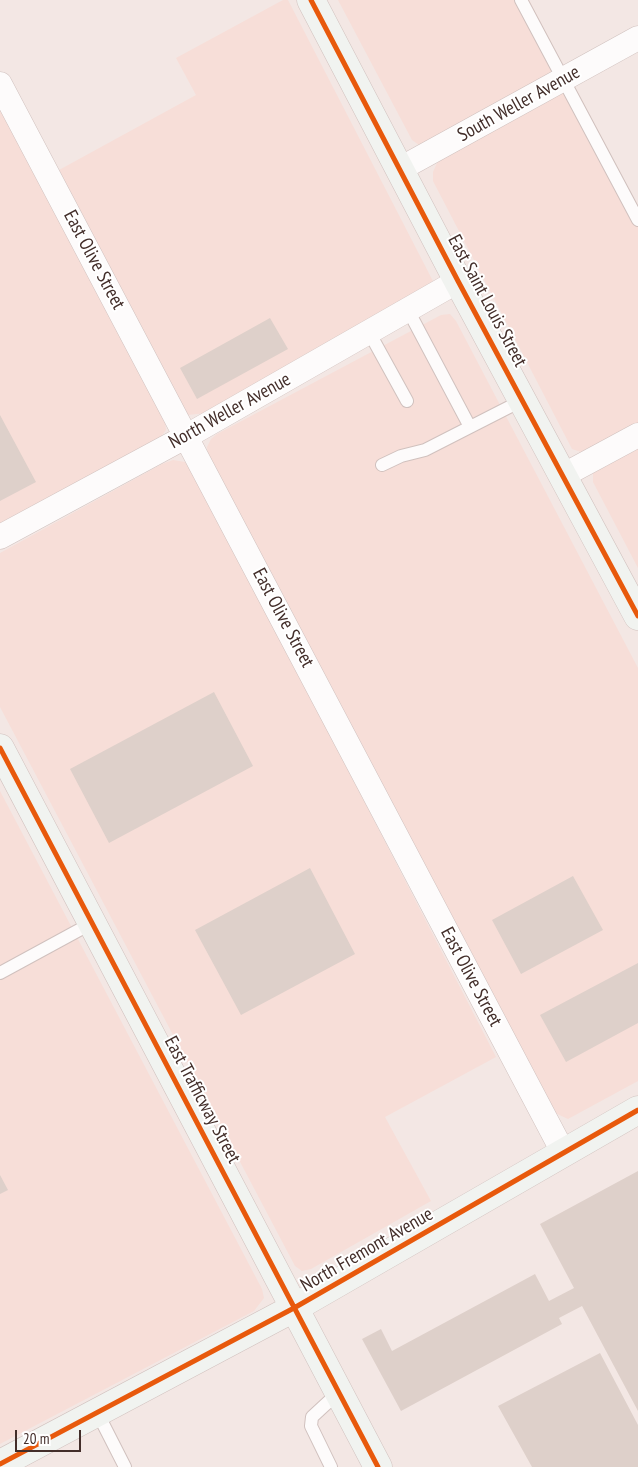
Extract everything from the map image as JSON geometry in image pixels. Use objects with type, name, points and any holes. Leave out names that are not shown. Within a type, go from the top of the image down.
[{"type":"main road","name":"East Saint Louis Street","points":[[311,0],[458,281],[564,475],[638,616]]},
{"type":"main road","name":"East Trafficway Street","points":[[0,748],[377,1467]]},
{"type":"main road","name":"North Fremont Avenue","points":[[0,1464],[294,1308],[564,1154],[636,1118]]},
{"type":"street","name":"South Weller Avenue","points":[[400,169],[638,38]]},
{"type":"street","name":"East Olive Street","points":[[0,84],[564,1154]]},
{"type":"street","name":"North Weller Avenue","points":[[0,537],[187,436],[458,281]]},
{"type":"street","points":[[564,475],[638,435]]},
{"type":"lane","points":[[521,0],[638,220]]},
{"type":"lane","points":[[408,310],[470,427]]},
{"type":"lane","points":[[369,332],[407,401]]},
{"type":"lane","points":[[382,465],[401,456],[425,450],[523,400]]},
{"type":"lane","points":[[0,973],[92,923]]},
{"type":"lane","points":[[331,1467],[311,1426],[312,1417],[338,1392]]},
{"type":"lane","points":[[98,1412],[125,1467]]},
{"type":"shaded area","points":[[283,0],[288,0],[435,285],[206,413],[188,415],[179,406],[59,170],[196,95],[176,58]]},
{"type":"shaded area","points":[[338,0],[529,0],[565,69],[419,145],[412,140]]},
{"type":"shaded area","points":[[574,85],[638,206],[638,424],[588,451],[581,452],[572,449],[433,181],[433,172],[437,163],[443,158]]},
{"type":"shaded area","points":[[0,108],[165,421],[166,430],[160,438],[0,524]]},
{"type":"shaded area","points":[[450,314],[456,321],[638,668],[638,1081],[568,1119],[553,1112],[208,457],[207,447],[211,439],[217,434],[441,315]]},
{"type":"shaded area","points":[[638,448],[638,568],[593,482],[593,473]]},
{"type":"shaded area","points":[[173,460],[185,462],[194,471],[496,1057],[385,1117],[431,1201],[311,1269],[302,1271],[295,1266],[0,707],[0,553],[162,464]]},
{"type":"shaded area","points":[[0,791],[262,1289],[264,1298],[254,1311],[0,1444]]},
{"type":"building","points":[[270,318],[288,349],[197,399],[180,368]]},
{"type":"building","points":[[0,415],[36,482],[0,501]]},
{"type":"building","points":[[214,692],[253,766],[109,843],[70,769]]},
{"type":"building","points":[[310,868],[355,954],[241,1015],[195,930]]},
{"type":"building","points":[[573,876],[603,930],[521,974],[492,920]]},
{"type":"building","points":[[638,963],[638,1023],[566,1062],[540,1015]]},
{"type":"building","points":[[638,1171],[638,1411],[582,1306],[559,1318],[562,1324],[401,1411],[362,1339],[381,1329],[392,1351],[535,1274],[549,1301],[574,1288],[540,1224]]},
{"type":"building","points":[[0,1175],[8,1190],[0,1194]]},
{"type":"building","points":[[600,1353],[638,1425],[638,1467],[532,1467],[498,1406]]},
{"type":"cycle path","points":[[311,0],[458,281],[638,616]]},
{"type":"cycle path","points":[[0,748],[378,1467]]},
{"type":"cycle path","points":[[0,1464],[294,1308],[638,1110]]}]
